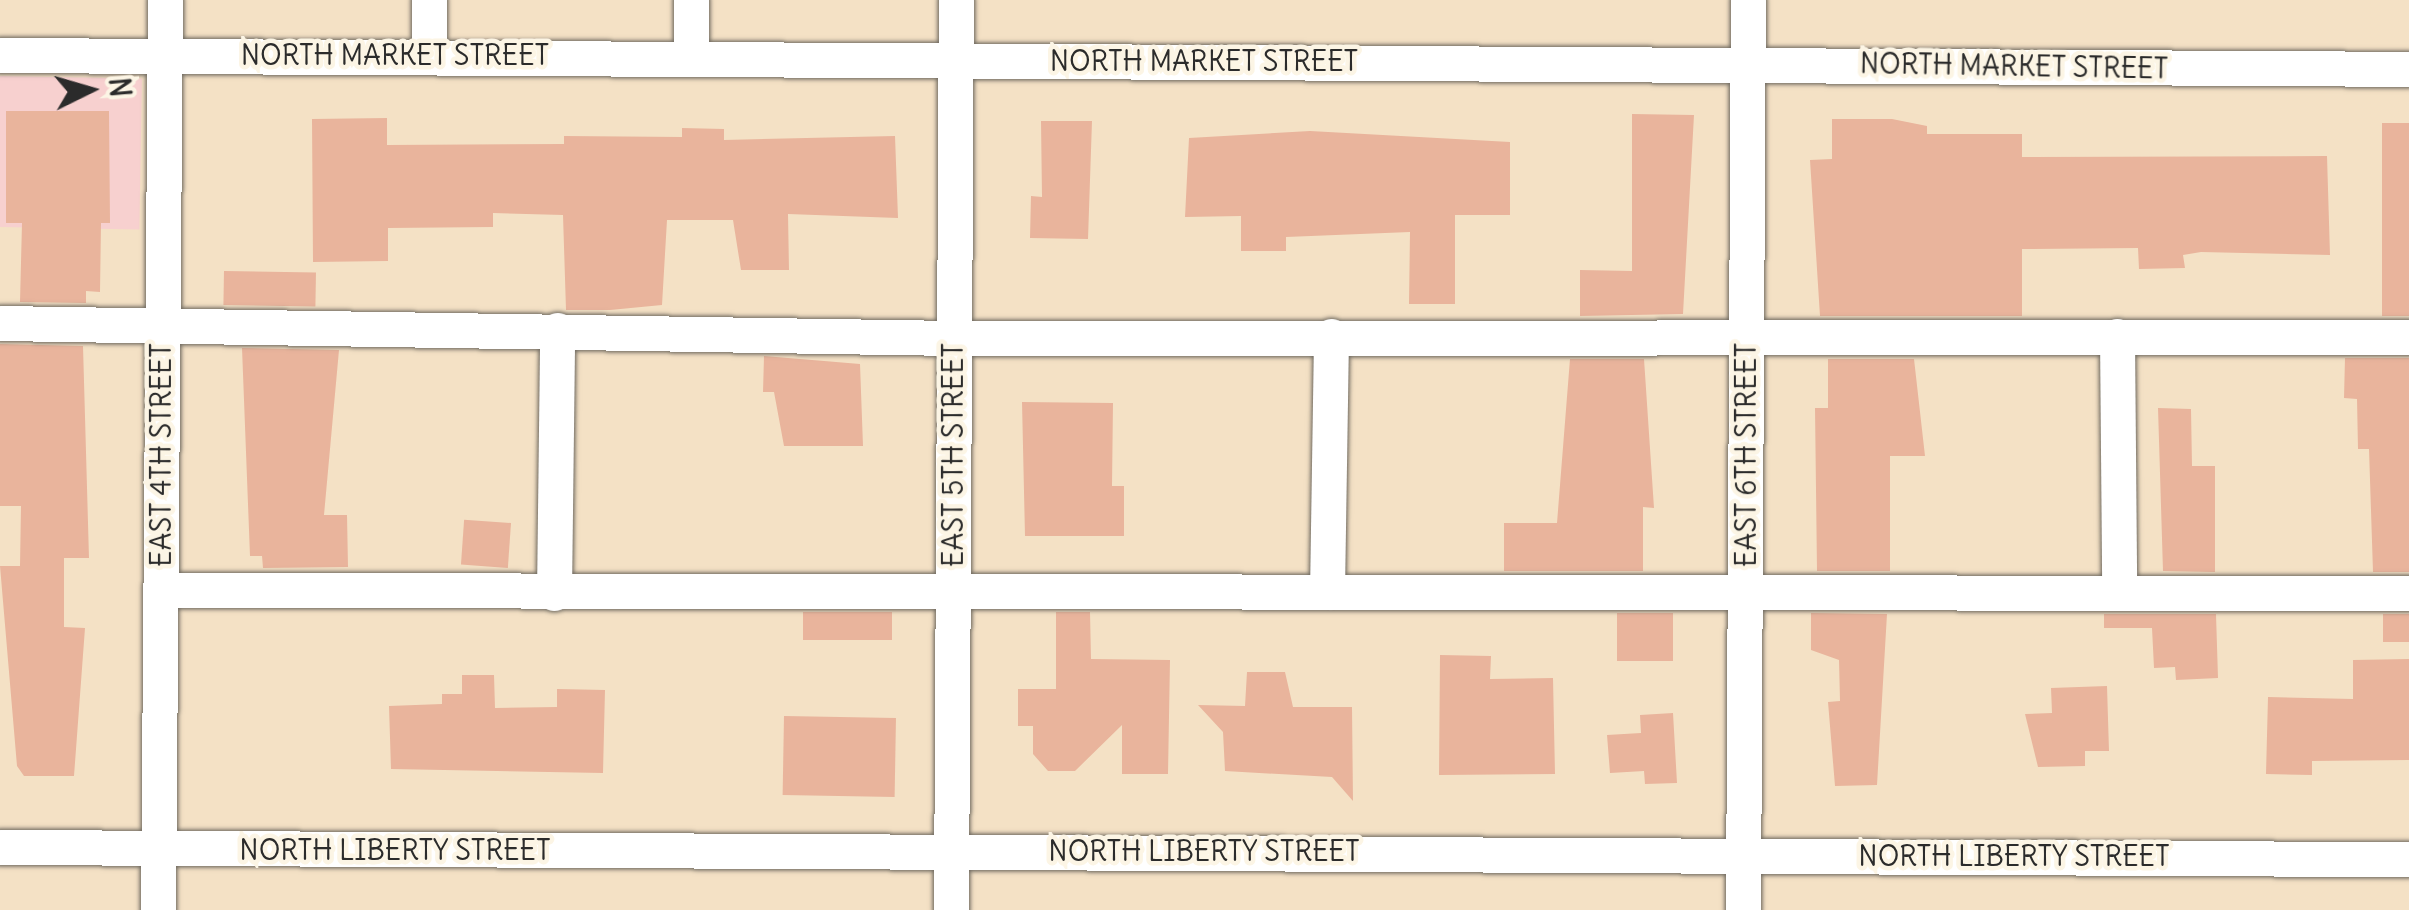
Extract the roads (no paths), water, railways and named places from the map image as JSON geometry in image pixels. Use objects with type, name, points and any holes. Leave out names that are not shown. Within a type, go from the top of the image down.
[{"type":"street","name":"EAST 4TH STREET","points":[[158,910],[165,0]]},
{"type":"street","points":[[429,54],[430,0]]},
{"type":"street","points":[[690,55],[691,0]]},
{"type":"street","name":"EAST 5TH STREET","points":[[951,910],[956,0]]},
{"type":"street","name":"EAST 6TH STREET","points":[[1743,910],[1748,0]]},
{"type":"street","name":"NORTH MARKET STREET","points":[[0,55],[690,55],[2409,69]]},
{"type":"street","points":[[0,323],[162,322],[954,338],[1746,334],[2409,337]]},
{"type":"street","points":[[554,593],[556,330]]},
{"type":"street","points":[[1327,592],[1331,336]]},
{"type":"street","points":[[2118,336],[2119,588]]},
{"type":"street","points":[[160,590],[952,595],[1745,588],[2409,592]]},
{"type":"street","name":"NORTH LIBERTY STREET","points":[[0,847],[2409,859]]}]
